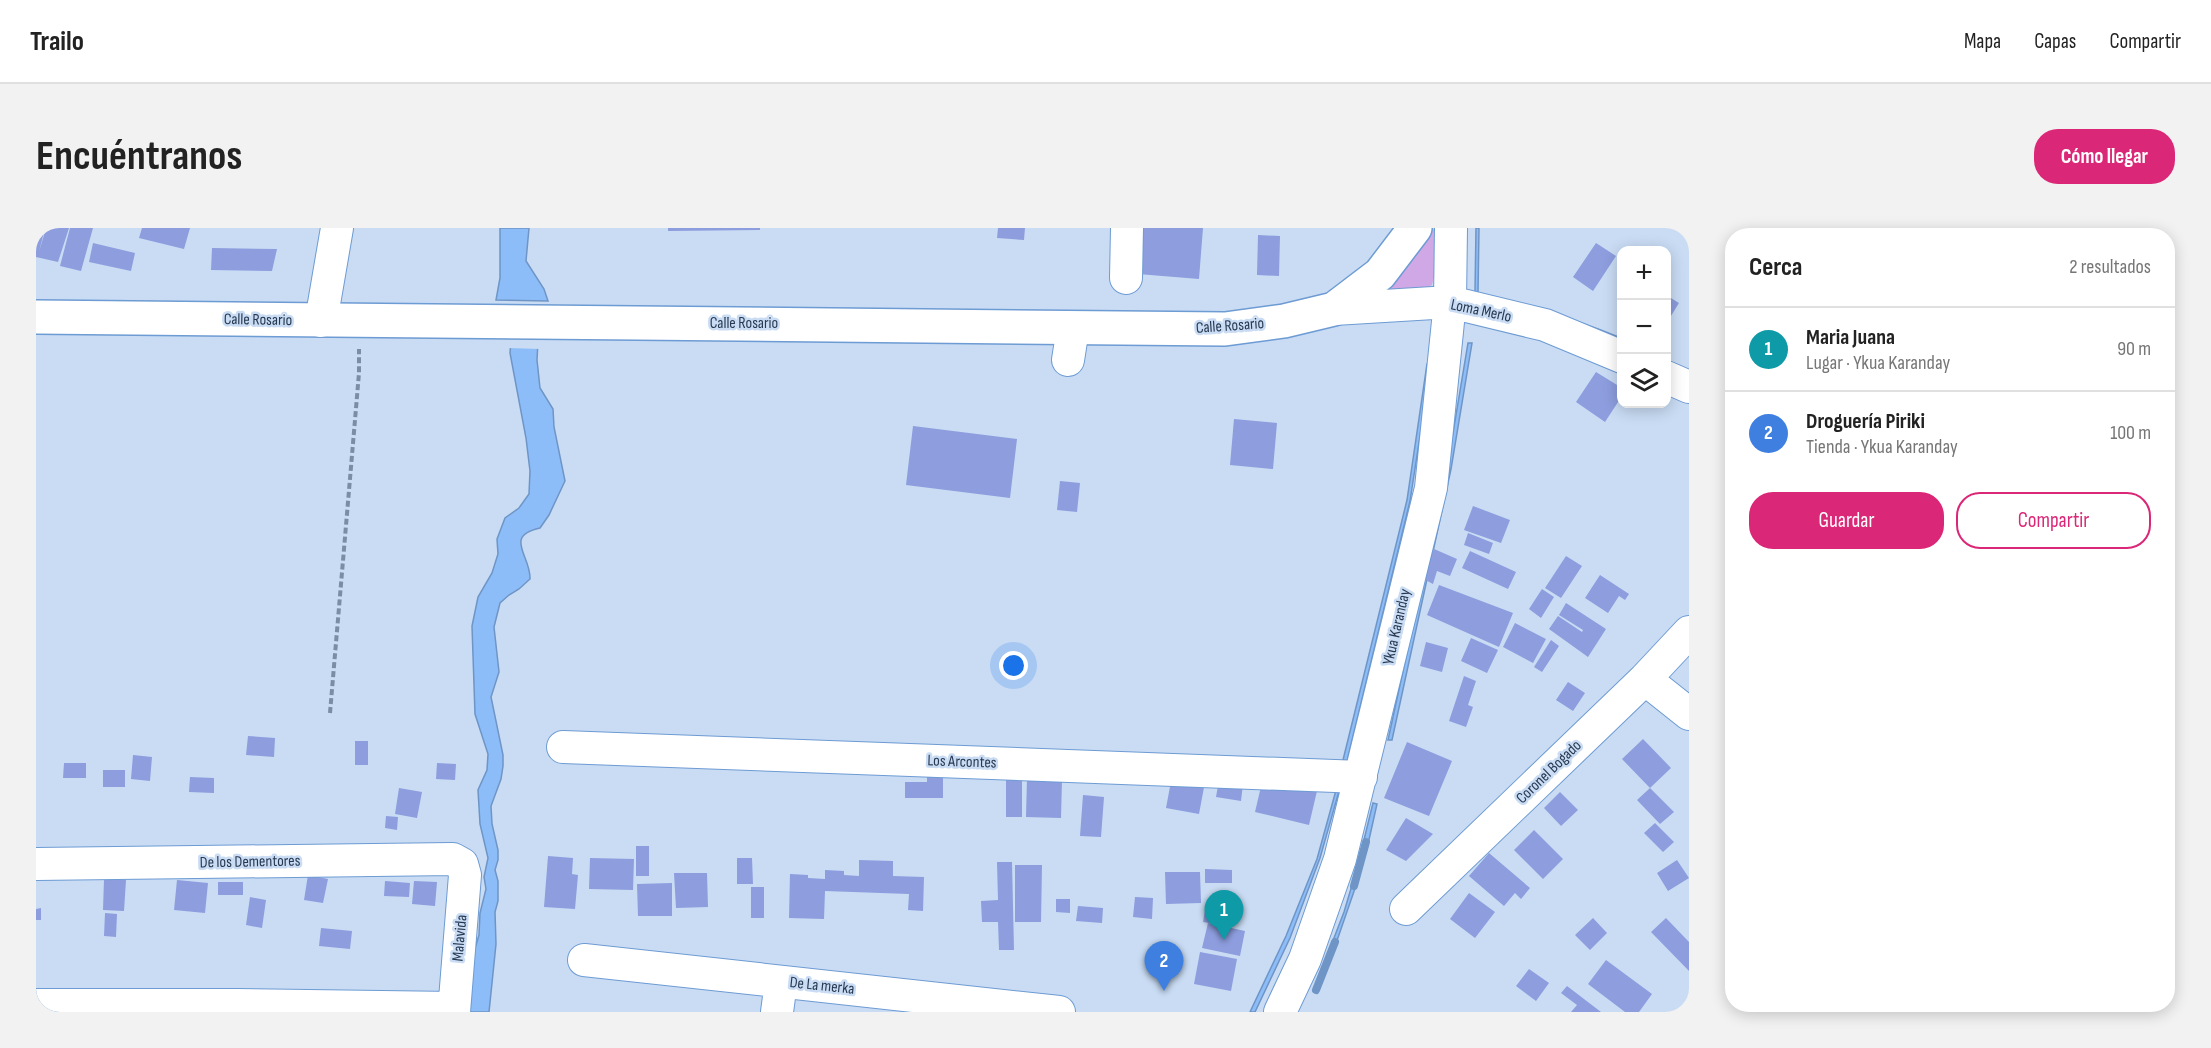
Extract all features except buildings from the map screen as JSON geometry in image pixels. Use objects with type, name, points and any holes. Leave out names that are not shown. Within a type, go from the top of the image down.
[{"type":"main road","name":"Calle Rosario","points":[[36,317],[830,324],[1070,344],[1225,329],[1284,321],[1334,309],[1380,274],[1415,228]]},
{"type":"street","points":[[321,321],[337,228]]},
{"type":"street","points":[[1126,278],[1127,228]]},
{"type":"street","name":"Ykua Karanday","points":[[1280,1012],[1305,959],[1340,859],[1431,488],[1450,302],[1451,228]]},
{"type":"street","name":"Loma Merlo","points":[[1334,309],[1450,302],[1545,325],[1617,355]]},
{"type":"street","points":[[1671,379],[1689,387]]},
{"type":"street","name":"Coronel Bogado","points":[[1406,909],[1645,679],[1689,632]]},
{"type":"street","points":[[1645,679],[1689,714]]},
{"type":"street","name":"Los Arcontes","points":[[563,747],[1361,777]]},
{"type":"street","name":"De los Dementores","points":[[36,864],[453,859],[462,864]]},
{"type":"street","name":"Malavida","points":[[454,1010],[465,875],[462,864]]},
{"type":"street","name":"De La merka","points":[[584,960],[1059,1012]]},
{"type":"street","points":[[777,1012],[781,982]]},
{"type":"street","points":[[36,1005],[454,1010]]},
{"type":"path","points":[[330,712],[359,373]]},
{"type":"shaded area","points":[[1436,228],[1432,285],[1425,289],[1385,291],[1407,265]]},
{"type":"water","points":[[500,228],[529,228],[526,261],[544,289],[548,301],[496,300],[500,278]]},
{"type":"water","points":[[1476,228],[1479,228],[1478,293],[1604,331],[1617,336],[1617,341],[1475,292]]},
{"type":"water","points":[[511,340],[538,341],[537,360],[540,388],[553,409],[554,427],[565,481],[549,515],[540,528],[523,536],[521,542],[530,579],[500,603],[494,627],[499,672],[491,697],[503,755],[501,779],[491,806],[492,824],[498,850],[495,870],[498,881],[498,901],[495,912],[496,944],[489,1012],[470,1012],[471,962],[479,935],[488,858],[480,824],[478,790],[487,770],[488,754],[475,714],[472,626],[478,597],[492,573],[498,554],[497,539],[505,518],[519,508],[529,494],[530,471],[510,353]]},
{"type":"water","points":[[1468,343],[1472,343],[1451,469],[1392,740],[1388,740],[1447,469]]},
{"type":"water","points":[[1427,364],[1431,364],[1410,501],[1347,761],[1343,760],[1407,500]]},
{"type":"water","points":[[1338,783],[1341,784],[1320,858],[1290,938],[1255,1012],[1250,1012],[1286,936],[1317,859]]},
{"type":"water","points":[[1373,803],[1377,804],[1366,853],[1361,852]]},
{"type":"water","points":[[1355,875],[1359,877],[1333,952],[1329,951],[1344,912]]},
{"type":"pier","points":[[509,338],[539,338],[540,349],[507,348]]},
{"type":"waterway","points":[[1354,886],[1366,842]]},
{"type":"waterway","points":[[1316,990],[1335,942]]},
{"type":"place","name":"Maria Juana","points":[[1224,940]]},
{"type":"place","name":"Droguería Piriki","points":[[1164,991]]}]
